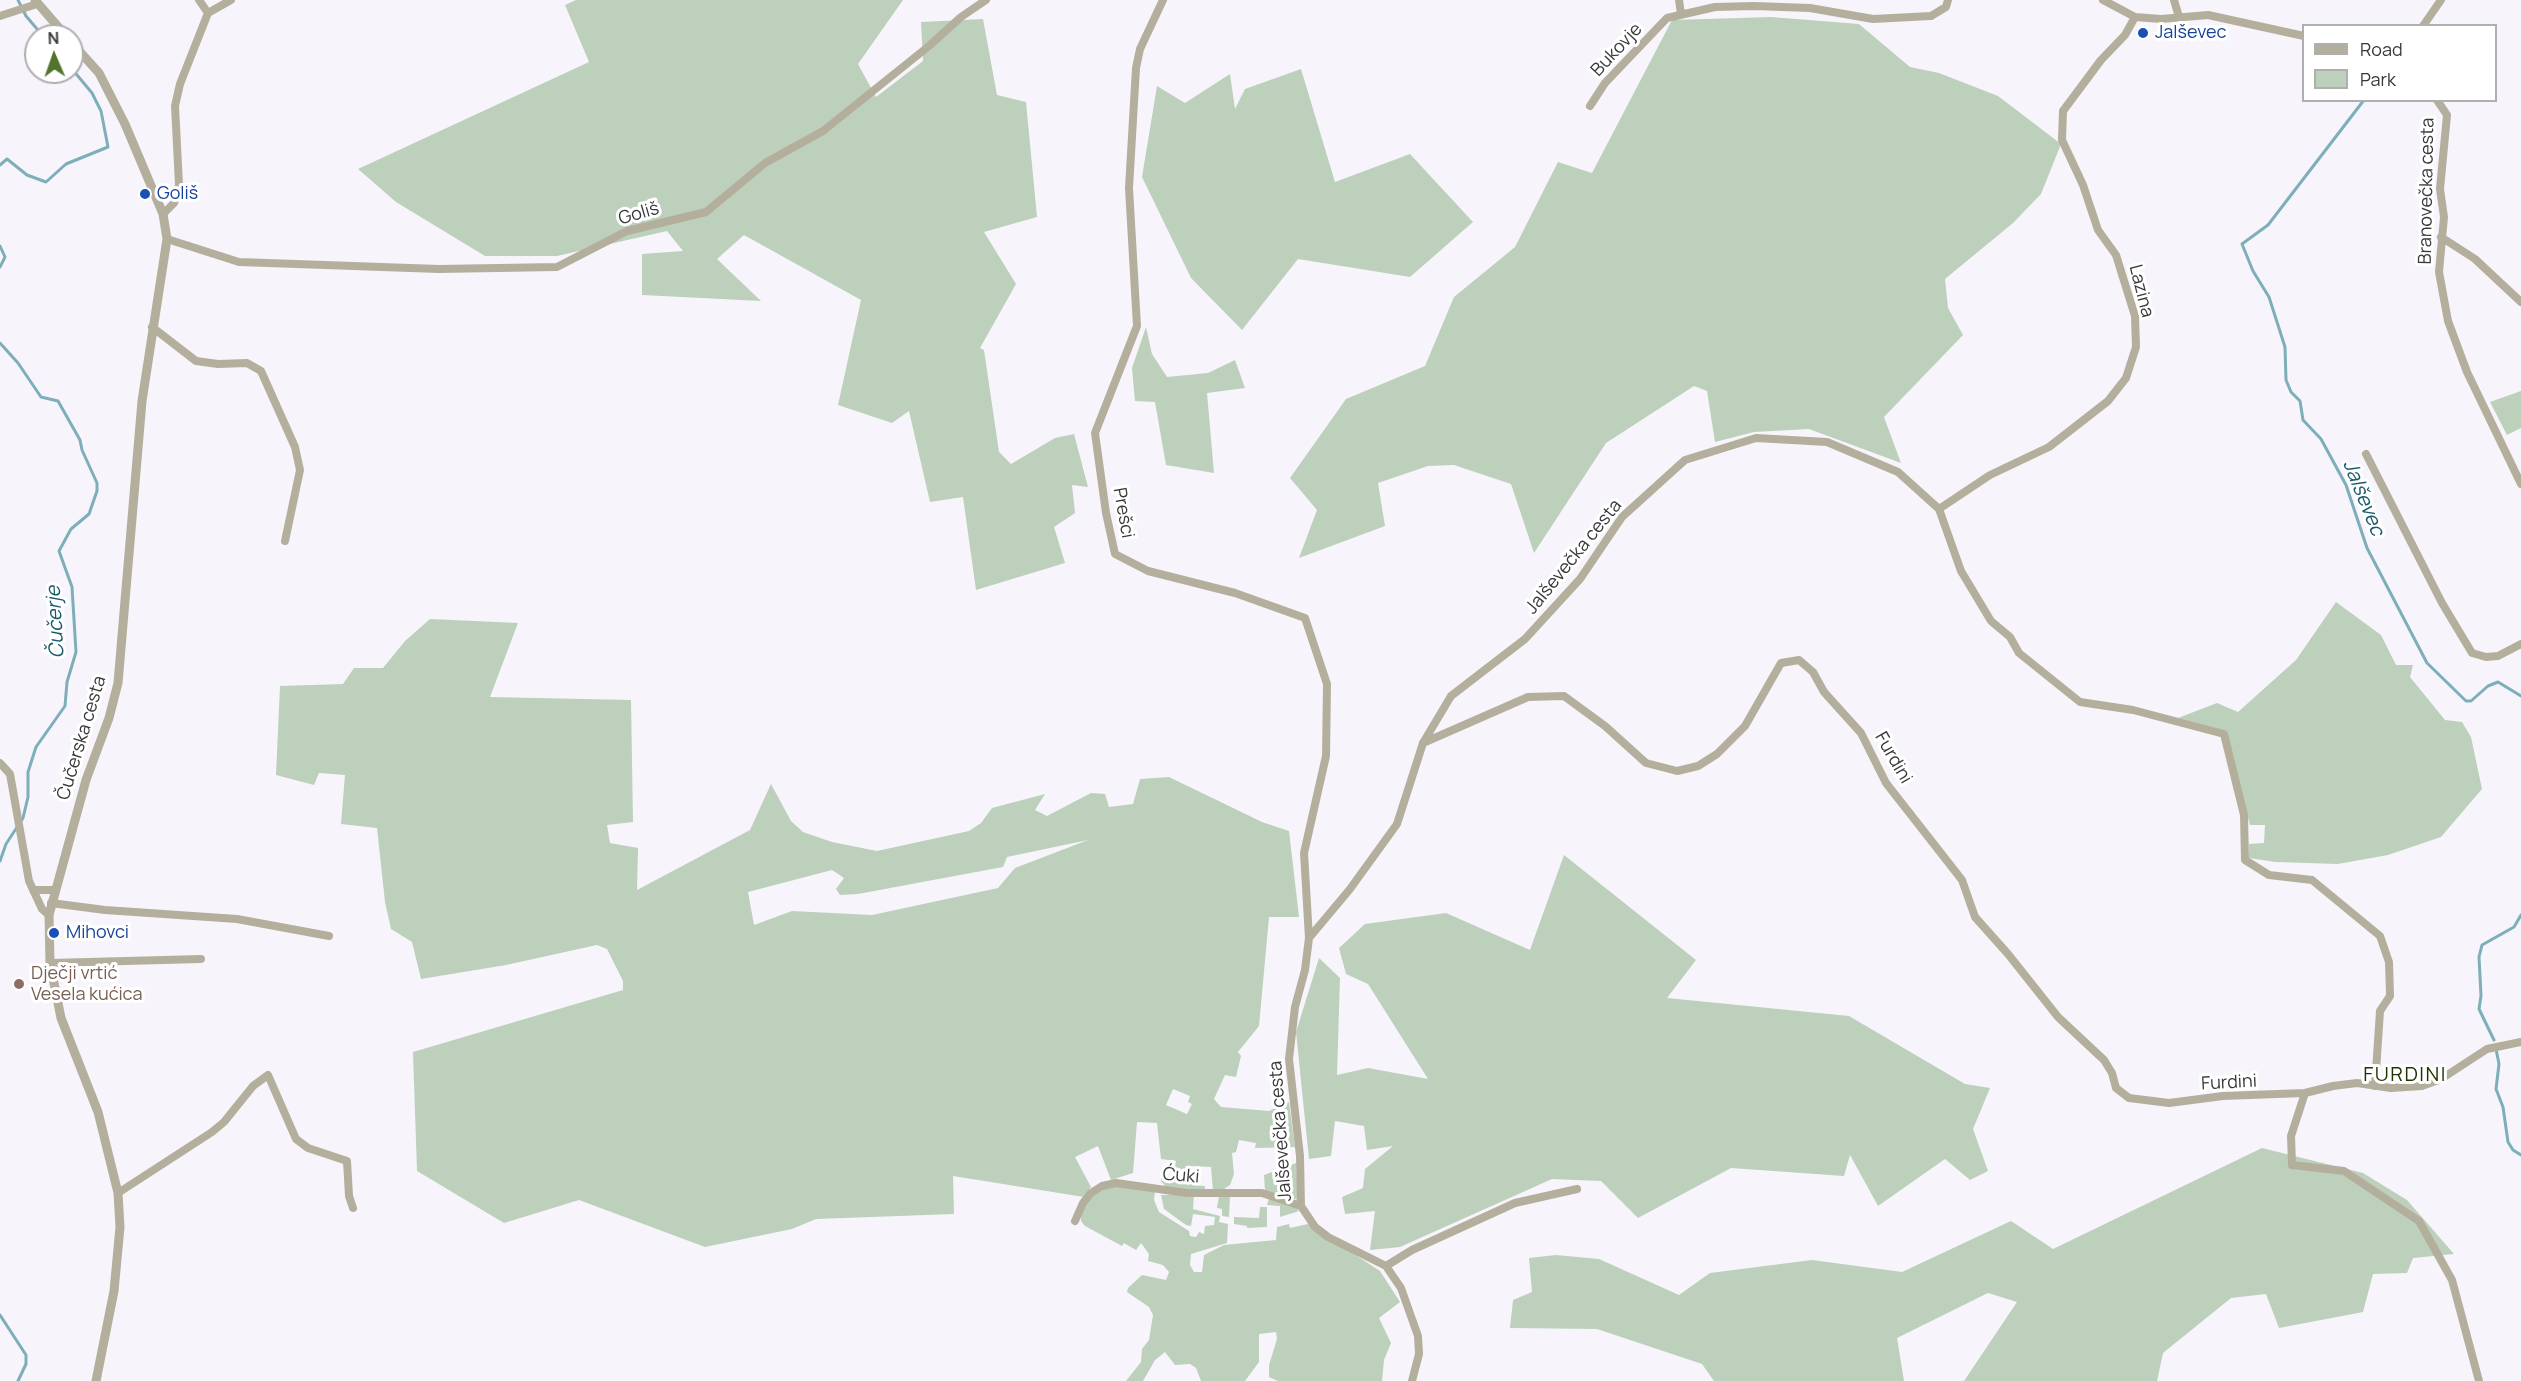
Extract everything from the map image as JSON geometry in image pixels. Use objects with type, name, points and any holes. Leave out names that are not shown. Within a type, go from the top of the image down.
[{"type":"street","points":[[199,0],[208,13]]},
{"type":"street","points":[[163,214],[174,203],[179,185],[176,106],[180,84],[208,13],[231,0]]},
{"type":"street","name":"Goliš","points":[[167,239],[239,262],[439,269],[557,267],[627,231],[706,212],[765,163],[823,131],[929,46],[961,17],[986,0]]},
{"type":"street","name":"Prešci","points":[[1163,0],[1140,49],[1136,68],[1129,189],[1137,326],[1095,433],[1106,513],[1114,554],[1148,571],[1235,593],[1305,618],[1326,684],[1326,756],[1304,853],[1309,938]]},
{"type":"street","points":[[1678,0],[1681,14]]},
{"type":"street","name":"Bukovje","points":[[1590,105],[1605,83],[1667,18],[1715,7],[1754,6],[1810,8],[1873,19],[1931,16],[1946,7],[1948,0]]},
{"type":"street","points":[[2103,0],[2135,17],[2208,15],[2302,36]]},
{"type":"street","points":[[2174,0],[2179,17]]},
{"type":"street","points":[[2424,24],[2441,0]]},
{"type":"street","points":[[0,16],[34,4],[54,24]]},
{"type":"street","name":"Lazina","points":[[1939,509],[1990,475],[2049,447],[2108,401],[2126,378],[2136,347],[2135,316],[2116,255],[2098,230],[2083,185],[2062,140],[2063,111],[2101,60],[2125,35],[2135,17]]},
{"type":"street","name":"Čučerska cesta","points":[[84,56],[99,73],[125,124],[163,214],[167,239],[142,401],[118,683],[109,718],[86,780],[48,915],[50,963],[61,1018],[98,1112],[118,1193],[120,1227],[114,1291],[96,1381]]},
{"type":"street","name":"Branovečka cesta","points":[[2438,102],[2447,115],[2440,189],[2444,217],[2439,272],[2448,321],[2467,372],[2521,484]]},
{"type":"street","points":[[2441,237],[2475,259],[2521,302]]},
{"type":"street","points":[[152,327],[196,361],[218,364],[248,363],[261,371],[295,447],[300,470],[285,540]]},
{"type":"street","name":"Jalševečka cesta","points":[[1386,1266],[1328,1237],[1315,1227],[1301,1206],[1300,1156],[1289,1059],[1295,1007],[1305,970],[1309,938],[1350,889],[1397,824],[1423,743],[1451,696],[1525,639],[1580,579],[1622,517],[1685,460],[1756,438],[1827,442],[1898,472],[1939,509],[1961,571],[1991,621],[2010,637],[2019,653],[2080,702],[2133,710],[2224,734],[2244,815],[2245,860],[2269,875],[2312,880],[2380,936],[2389,962],[2390,996],[2380,1011],[2375,1086]]},
{"type":"street","points":[[2366,454],[2442,603],[2472,653],[2486,657],[2498,656],[2521,644]]},
{"type":"street","name":"Furdini","points":[[1423,743],[1528,697],[1564,696],[1605,726],[1646,764],[1677,771],[1698,766],[1717,754],[1745,726],[1781,663],[1799,660],[1813,672],[1824,692],[1861,733],[1886,783],[1962,880],[1975,917],[2058,1017],[2104,1060],[2112,1073],[2116,1088],[2129,1098],[2169,1103],[2223,1096],[2305,1093],[2357,1083],[2391,1088],[2422,1086],[2441,1079],[2487,1049],[2521,1042]]},
{"type":"street","points":[[0,763],[10,774],[22,847],[33,890],[42,909],[48,915]]},
{"type":"street","points":[[33,890],[54,890]]},
{"type":"street","points":[[51,903],[105,910],[237,919],[329,936]]},
{"type":"street","points":[[50,963],[201,959]]},
{"type":"street","points":[[118,1193],[212,1132],[224,1122],[253,1086],[268,1075],[297,1139],[308,1148],[347,1161],[349,1196],[353,1208]]},
{"type":"street","points":[[2305,1093],[2291,1136],[2292,1165],[2344,1171],[2419,1221],[2452,1280],[2478,1381]]},
{"type":"street","name":"Ćuki","points":[[1075,1221],[1091,1193],[1102,1186],[1116,1183],[1187,1193],[1253,1191],[1272,1195],[1301,1206]]},
{"type":"street","points":[[1412,1381],[1419,1354],[1418,1336],[1401,1288],[1386,1266],[1412,1250],[1515,1203],[1577,1189]]},
{"type":"green space","points":[[576,0],[903,0],[858,64],[876,97],[923,61],[921,22],[983,19],[997,95],[1026,102],[1037,217],[984,232],[1016,284],[980,348],[984,350],[999,452],[1011,464],[1055,438],[1074,434],[1088,487],[1072,485],[1075,513],[1054,527],[1065,563],[976,590],[963,497],[930,502],[909,411],[892,423],[838,405],[861,300],[744,235],[717,259],[761,301],[642,295],[642,254],[683,251],[667,231],[557,256],[485,256],[396,202],[358,169],[589,62],[565,5]]},
{"type":"green space","points":[[1771,17],[1859,24],[1910,67],[1939,73],[1998,96],[2061,144],[2041,194],[2013,223],[1945,279],[1948,308],[1963,335],[1884,417],[1901,463],[1809,429],[1754,432],[1715,442],[1707,391],[1694,386],[1606,443],[1534,553],[1511,484],[1454,465],[1428,466],[1378,483],[1385,526],[1299,558],[1317,510],[1290,478],[1346,399],[1425,366],[1454,297],[1515,247],[1558,162],[1592,173],[1672,20]]},
{"type":"green space","points":[[1301,69],[1335,182],[1410,154],[1473,222],[1410,277],[1298,259],[1242,330],[1191,278],[1142,177],[1157,86],[1185,103],[1230,74],[1235,109],[1245,89]]},
{"type":"green space","points":[[1146,327],[1152,354],[1167,377],[1208,373],[1235,360],[1245,388],[1207,393],[1214,473],[1166,465],[1155,402],[1135,401],[1132,368]]},
{"type":"green space","points":[[2521,391],[2521,428],[2507,435],[2490,402]]},
{"type":"green space","points":[[2336,602],[2381,635],[2396,665],[2413,665],[2410,677],[2445,720],[2462,722],[2471,737],[2482,789],[2441,837],[2388,855],[2338,864],[2275,862],[2249,858],[2249,844],[2264,843],[2265,825],[2250,825],[2226,731],[2178,718],[2217,703],[2238,712],[2296,660]]},
{"type":"green space","points":[[430,619],[518,623],[490,697],[631,700],[633,822],[607,825],[610,843],[638,848],[637,890],[750,830],[771,784],[791,821],[803,832],[832,842],[877,851],[969,831],[981,823],[992,808],[1045,794],[1035,810],[1047,816],[1091,793],[1105,794],[1109,807],[1133,804],[1140,779],[1169,777],[1262,822],[1289,831],[1299,917],[1269,917],[1259,1026],[1238,1052],[1241,1056],[1236,1077],[1225,1075],[1214,1099],[1221,1107],[1269,1111],[1289,1102],[1295,1147],[1255,1148],[1256,1143],[1239,1140],[1236,1152],[1232,1153],[1234,1174],[1230,1185],[1213,1191],[1211,1167],[1192,1166],[1192,1185],[1205,1186],[1205,1190],[1176,1189],[1166,1187],[1161,1181],[1161,1178],[1173,1180],[1179,1168],[1175,1167],[1176,1161],[1161,1159],[1157,1123],[1137,1122],[1133,1173],[1111,1180],[1098,1146],[1075,1157],[1091,1187],[1084,1197],[953,1176],[954,1214],[816,1219],[792,1229],[705,1247],[579,1200],[504,1223],[417,1171],[413,1052],[623,990],[623,981],[607,949],[597,945],[506,965],[421,979],[412,942],[391,929],[385,902],[377,828],[341,824],[345,775],[319,773],[314,785],[276,775],[280,686],[343,684],[354,668],[383,668],[405,641]],"holes":[[[1088,840],[1015,868],[998,888],[872,915],[792,911],[754,925],[748,892],[832,870],[844,878],[836,889],[840,895],[858,894],[1003,867],[1007,857]],[[1173,1089],[1190,1096],[1188,1102],[1192,1104],[1187,1114],[1166,1105]]]},
{"type":"green space","points":[[1564,855],[1696,960],[1667,998],[1849,1016],[1965,1084],[1990,1088],[1973,1129],[1988,1171],[1970,1180],[1945,1159],[1878,1206],[1850,1155],[1844,1176],[1731,1168],[1638,1218],[1601,1181],[1552,1179],[1400,1247],[1370,1250],[1375,1211],[1345,1214],[1342,1197],[1363,1188],[1365,1169],[1393,1146],[1367,1150],[1364,1126],[1335,1121],[1331,1156],[1309,1159],[1296,1032],[1319,958],[1340,978],[1337,1075],[1368,1068],[1428,1079],[1368,984],[1346,974],[1339,948],[1365,924],[1446,913],[1530,950]]},
{"type":"green space","points":[[2262,1148],[2363,1173],[2407,1200],[2454,1254],[2413,1258],[2407,1273],[2373,1274],[2363,1312],[2279,1328],[2266,1294],[2231,1298],[2163,1353],[2157,1381],[1964,1381],[2017,1302],[1988,1293],[1897,1338],[1904,1381],[1714,1381],[1702,1364],[1597,1329],[1510,1328],[1513,1300],[1532,1292],[1529,1258],[1556,1255],[1599,1259],[1679,1295],[1710,1273],[1812,1260],[1902,1272],[2011,1221],[2053,1249]]},
{"type":"green space","points":[[1296,1163],[1298,1200],[1265,1191],[1264,1175]]},
{"type":"green space","points":[[1116,1185],[1155,1191],[1154,1200],[1159,1212],[1189,1231],[1190,1236],[1196,1237],[1199,1232],[1204,1234],[1205,1226],[1214,1225],[1215,1217],[1193,1214],[1191,1226],[1186,1225],[1164,1209],[1161,1195],[1194,1194],[1193,1209],[1220,1216],[1219,1222],[1228,1224],[1227,1243],[1191,1254],[1190,1265],[1194,1272],[1202,1272],[1204,1255],[1224,1245],[1276,1240],[1277,1227],[1289,1224],[1290,1228],[1308,1224],[1380,1271],[1400,1302],[1379,1318],[1391,1343],[1384,1360],[1382,1381],[1278,1381],[1269,1377],[1269,1365],[1277,1339],[1276,1332],[1259,1334],[1259,1362],[1245,1381],[1201,1381],[1196,1368],[1190,1364],[1175,1365],[1165,1352],[1155,1360],[1143,1381],[1126,1381],[1141,1362],[1142,1349],[1149,1340],[1153,1315],[1149,1307],[1127,1292],[1128,1288],[1142,1275],[1166,1280],[1169,1272],[1163,1265],[1148,1261],[1149,1254],[1141,1243],[1136,1250],[1124,1243],[1122,1246],[1085,1226],[1081,1221],[1081,1212],[1092,1196],[1099,1190]]},
{"type":"green space","points":[[1219,1196],[1230,1196],[1229,1217],[1222,1216],[1222,1209],[1217,1208]]},
{"type":"green space","points":[[1269,1198],[1296,1207],[1299,1211],[1280,1217],[1280,1206],[1267,1205]]},
{"type":"green space","points":[[1260,1207],[1267,1207],[1267,1227],[1247,1228],[1247,1226],[1234,1224],[1234,1217],[1259,1218]]},
{"type":"waterway","name":"Čučerje","points":[[18,0],[33,24]]},
{"type":"waterway","name":"Čučerje","points":[[0,165],[7,159],[27,175],[46,182],[66,164],[108,147],[101,111],[84,83]]},
{"type":"waterway","name":"Jalševec","points":[[2362,102],[2268,225],[2242,244],[2253,271],[2269,297],[2285,347],[2286,380],[2291,392],[2300,401],[2303,420],[2321,439],[2346,485],[2367,548],[2427,663],[2466,701],[2471,701],[2488,686],[2498,682],[2521,696]]},
{"type":"waterway","name":"Čučerje","points":[[0,246],[5,257],[0,267]]},
{"type":"waterway","name":"Čučerje","points":[[0,343],[18,363],[41,397],[58,401],[80,440],[82,450],[97,483],[97,491],[89,514],[71,529],[59,551],[72,587],[76,652],[67,682],[65,706],[36,747],[28,772],[28,797],[23,818],[6,844],[0,861]]},
{"type":"waterway","name":"Jalševec","points":[[2494,1040],[2479,1009],[2481,996],[2479,957],[2482,945],[2514,927],[2521,915]]},
{"type":"waterway","name":"Jalševec","points":[[2496,1049],[2499,1064],[2496,1089],[2503,1107],[2508,1142],[2513,1150],[2521,1155]]},
{"type":"waterway","name":"Čučerje","points":[[0,1315],[26,1355],[26,1364],[18,1381]]},
{"type":"place","name":"Jalševec","points":[[2143,33]]},
{"type":"place","name":"Goliš","points":[[145,194]]},
{"type":"place","name":"Mihovci","points":[[54,933]]},
{"type":"place","name":"Dječji vrtić Vesela kućica","points":[[19,984]]},
{"type":"district","name":"FURDINI","points":[[2405,1075]]}]
